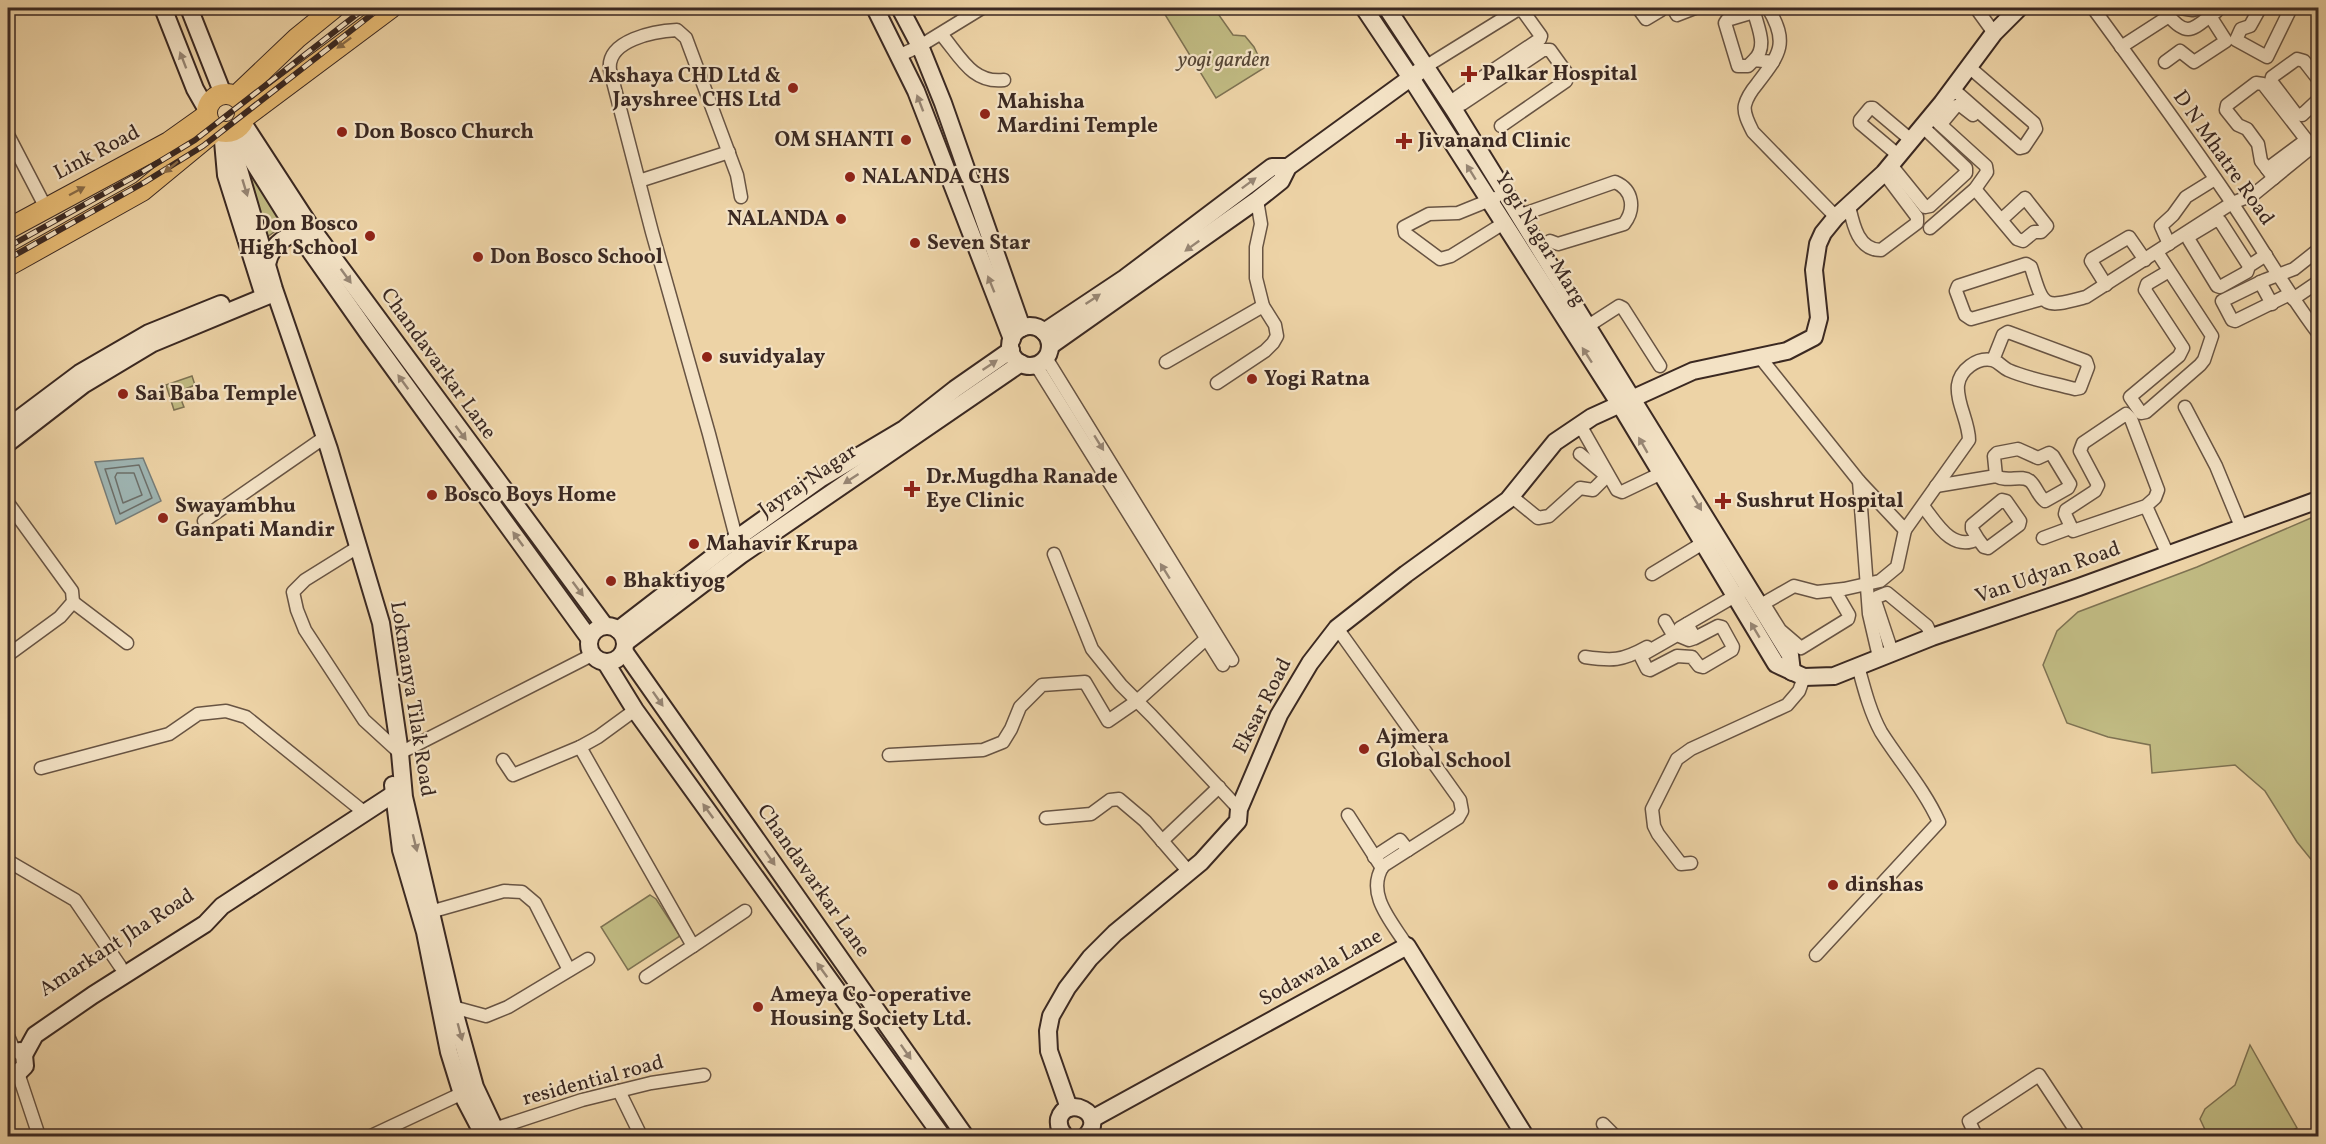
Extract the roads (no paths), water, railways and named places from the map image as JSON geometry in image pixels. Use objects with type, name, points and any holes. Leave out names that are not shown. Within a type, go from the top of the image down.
[{"type":"main road","points":[[225,124],[212,99],[230,95],[334,8]]},
{"type":"main road","name":"Link Road","points":[[8,229],[169,142],[225,124],[390,8]]},
{"type":"main road","points":[[8,266],[142,191],[244,106],[230,95]]},
{"type":"street","points":[[163,8],[195,89],[225,124]]},
{"type":"street","points":[[189,8],[230,95]]},
{"type":"street","points":[[875,8],[916,91],[1030,347],[1129,501],[1227,662],[1207,638],[1200,618]]},
{"type":"street","points":[[900,8],[920,46],[946,112],[1030,347]]},
{"type":"street","points":[[898,56],[920,46],[982,8]]},
{"type":"street","name":"Yogi Nagar Marg","points":[[1364,8],[1490,202],[1511,219],[1541,254],[1627,402]]},
{"type":"street","points":[[1638,8],[1646,19],[1662,8]]},
{"type":"street","points":[[1673,8],[1677,15],[1695,8]]},
{"type":"street","points":[[1754,12],[1762,48],[1761,54],[1748,66],[1738,66],[1725,23],[1727,20],[1754,12],[1768,8],[1777,22],[1782,40],[1773,62],[1750,92],[1744,106],[1746,118],[1753,132],[1836,217],[1891,164],[1911,140],[1937,117],[1956,106],[1960,105],[1995,130]]},
{"type":"street","points":[[1976,8],[1994,33]]},
{"type":"street","points":[[1937,117],[1953,89],[1994,33],[2019,8]]},
{"type":"street","name":"D N Mhatre Road","points":[[2093,8],[2232,203],[2291,296],[2319,333]]},
{"type":"street","points":[[2180,8],[2210,10]]},
{"type":"street","points":[[2164,62],[2180,51],[2194,62],[2231,40],[2241,29],[2250,26],[2260,8]]},
{"type":"street","points":[[2210,10],[2231,40],[2267,57],[2291,8]]},
{"type":"street","points":[[1374,22],[1392,9]]},
{"type":"street","name":"Yogi Nagar Marg","points":[[1392,9],[1425,67],[1504,192],[1511,219]]},
{"type":"street","points":[[1135,279],[1257,200],[1281,181],[1288,167],[1425,67],[1517,10],[1523,11],[1541,36],[1540,39],[1480,79],[1451,106]]},
{"type":"street","points":[[2121,47],[2169,11],[2178,27],[2184,30],[2191,29],[2210,10]]},
{"type":"street","points":[[738,547],[639,182],[609,61],[612,52],[621,45],[667,30],[677,30],[686,38],[737,175],[741,197]]},
{"type":"street","points":[[941,34],[977,77],[993,82],[1005,80]]},
{"type":"street","points":[[1451,106],[1544,50],[1550,50],[1568,75],[1566,81],[1501,126]]},
{"type":"street","points":[[2319,79],[2314,64],[2297,58],[2272,77],[2271,81],[2296,114],[2302,115],[2319,100]]},
{"type":"street","points":[[1754,60],[1773,62]]},
{"type":"street","points":[[1953,89],[2020,148],[2024,147],[2036,129],[2034,123],[1969,68]]},
{"type":"street","points":[[2042,298],[1971,319],[1965,315],[1956,291],[1958,286],[2026,264],[2031,267],[2042,298],[2052,305],[2086,297],[2104,282],[2157,252],[2232,203],[2253,195],[2270,174],[2312,143],[2262,84],[2256,83],[2227,105],[2226,110],[2238,125],[2247,129],[2258,144],[2261,161],[2270,174]]},
{"type":"street","points":[[1911,140],[1873,108],[1870,108],[1860,120],[1925,207],[1930,206],[1966,173],[1966,168],[1937,117]]},
{"type":"street","points":[[1930,228],[1986,176],[1986,166],[1937,117]]},
{"type":"street","name":"Chandavarkar Lane","points":[[225,124],[618,638],[965,1137]]},
{"type":"street","name":"Lokmanya Tilak Road","points":[[225,124],[267,264],[269,291]]},
{"type":"street","name":"Lokmanya Tilak Road","points":[[225,124],[226,175],[321,440],[354,549],[381,623],[397,750],[401,850],[426,932],[453,1007],[469,1090]]},
{"type":"street","points":[[8,135],[46,208]]},
{"type":"street","points":[[1457,150],[1472,140]]},
{"type":"street","points":[[639,182],[729,152]]},
{"type":"street","points":[[1849,206],[1855,230],[1864,242],[1875,250],[1881,250],[1917,223],[1917,217],[1891,164]]},
{"type":"street","points":[[1135,279],[1272,167],[1288,167]]},
{"type":"street","points":[[2169,244],[2161,226],[2173,215],[2186,197],[2215,179]]},
{"type":"street","points":[[1504,192],[1490,202],[1458,213],[1429,214],[1408,223],[1404,227],[1405,233],[1440,259],[1451,256],[1511,219],[1615,182],[1626,190],[1632,201],[1630,216],[1624,224],[1558,244],[1541,254]]},
{"type":"street","points":[[1974,189],[2001,220]]},
{"type":"street","points":[[1217,383],[1273,343],[1276,336],[1275,325],[1263,306],[1256,279],[1257,247],[1261,224],[1257,200]]},
{"type":"street","name":"Eksar Road","points":[[1069,1108],[1049,1051],[1048,1031],[1051,1016],[1067,988],[1090,958],[1114,933],[1201,862],[1238,821],[1239,809],[1279,715],[1310,663],[1337,628],[1511,496],[1555,442],[1580,425],[1692,371],[1787,351],[1814,337],[1819,318],[1814,270],[1818,244],[1823,233],[1836,217]]},
{"type":"street","points":[[2224,227],[2241,217]]},
{"type":"street","points":[[2249,266],[2220,221],[2214,221],[2189,236],[2188,240],[2217,286],[2220,287],[2247,272],[2249,266],[2266,255]]},
{"type":"street","points":[[267,264],[273,249],[280,241],[304,230]]},
{"type":"street","name":"Chandavarkar Lane","points":[[304,230],[377,346],[589,638]]},
{"type":"street","points":[[2236,247],[2254,236]]},
{"type":"street","points":[[2104,282],[2091,261],[2092,259],[2129,237],[2143,258]]},
{"type":"street","points":[[2319,250],[2294,269],[2260,282],[2222,301],[2232,320],[2235,321],[2319,282]]},
{"type":"street","points":[[2157,252],[2169,270],[2212,336],[2199,365],[2146,412],[2141,413],[2130,398],[2179,356],[2183,348],[2145,290],[2147,284],[2169,270]]},
{"type":"street","name":"Jayraj Nagar","points":[[618,638],[738,547],[824,486],[1135,279]]},
{"type":"street","points":[[2260,282],[2272,304]]},
{"type":"street","points":[[8,427],[80,373],[149,333],[187,316],[269,291]]},
{"type":"street","points":[[8,443],[83,385],[153,343],[269,291]]},
{"type":"street","points":[[1166,363],[1263,306]]},
{"type":"street","points":[[1579,322],[1619,306],[1623,308],[1660,366]]},
{"type":"street","points":[[1835,591],[1849,615],[1848,619],[1801,648],[1780,630],[1766,606],[1766,602],[1794,586],[1817,592],[1835,591],[1880,581],[1898,567],[1905,530],[1969,440],[1969,427],[1958,386],[1964,372],[1978,361],[1993,360],[2006,369],[2075,389],[2080,387],[2088,367],[2086,361],[2008,332],[2003,335],[1993,360]]},
{"type":"street","points":[[1759,356],[1859,481],[1905,530]]},
{"type":"street","points":[[1627,402],[1742,592]]},
{"type":"street","points":[[2185,407],[2216,466],[2242,529]]},
{"type":"street","points":[[2126,414],[2131,419],[2158,490],[2155,498],[2146,506],[2073,531],[2065,514],[2066,510],[2096,491],[2098,485],[2080,451],[2083,443],[2126,414]]},
{"type":"street","points":[[1580,425],[1617,490],[1622,492],[1667,470]]},
{"type":"street","points":[[204,521],[321,440]]},
{"type":"street","points":[[1936,486],[1996,476],[2004,480],[2022,479],[2030,481],[2045,501],[2068,488],[2070,484],[2054,456],[2049,453],[2038,458],[2018,449],[1996,453],[1994,456],[1996,476]]},
{"type":"street","points":[[1511,496],[1538,518],[1549,516],[1580,488],[1593,490],[1605,478],[1604,474],[1580,454]]},
{"type":"street","points":[[1667,470],[1703,543],[1790,655],[1798,675],[1799,691],[1787,705],[1691,749],[1677,759],[1652,809],[1654,826],[1681,864],[1691,863]]},
{"type":"street","points":[[1859,481],[1867,584],[1885,651]]},
{"type":"street","name":"Van Udyan Road","points":[[1798,675],[1834,676],[1885,651],[1932,637],[2168,555],[2319,500]]},
{"type":"street","points":[[8,503],[72,591],[73,602],[60,617],[8,655]]},
{"type":"street","points":[[1923,506],[1943,533],[1963,543],[1969,543],[1978,538]]},
{"type":"street","points":[[2146,506],[2168,555]]},
{"type":"street","points":[[2043,538],[2070,528]]},
{"type":"street","points":[[1652,574],[1703,543]]},
{"type":"street","points":[[354,549],[296,587],[293,592],[305,630],[364,720],[397,750],[599,659],[620,657],[618,638],[593,632],[588,645],[599,659]]},
{"type":"street","points":[[1054,554],[1092,649],[1137,701],[1239,809]]},
{"type":"street","points":[[1585,657],[1613,661],[1628,658],[1742,592]]},
{"type":"street","points":[[1874,613],[1877,597],[1887,593],[1891,594],[1927,626],[1932,637]]},
{"type":"street","points":[[73,602],[127,643]]},
{"type":"street","points":[[1663,622],[1670,634]]},
{"type":"street","points":[[1687,624],[1695,638]]},
{"type":"street","points":[[1718,626],[1722,627],[1733,647],[1732,650],[1703,667],[1699,666],[1692,657],[1681,656],[1650,670],[1647,669],[1641,657],[1642,654],[1677,635],[1689,640],[1695,638],[1718,626]]},
{"type":"street","points":[[1337,628],[1460,800],[1462,811],[1458,818],[1374,857]]},
{"type":"street","points":[[889,755],[983,750],[1003,742],[1020,707],[1042,685],[1085,682],[1108,722],[1137,701],[1207,638]]},
{"type":"street","name":"Chandavarkar Lane","points":[[599,659],[942,1137]]},
{"type":"street","points":[[1816,955],[1939,822],[1915,779],[1880,730],[1857,666]]},
{"type":"street","points":[[502,760],[513,775],[580,747],[635,710]]},
{"type":"street","points":[[41,768],[169,734],[198,714],[226,711],[246,717],[365,813]]},
{"type":"street","points":[[580,747],[693,946]]},
{"type":"street","points":[[1162,841],[1219,787]]},
{"type":"street","name":"Lokmanya Tilak Road","points":[[398,796],[425,884],[430,912],[426,932],[449,1052],[492,1134]]},
{"type":"street","name":"Amarkant Jha Road","points":[[15,1049],[85,1000],[205,924],[222,906],[365,813],[398,796]]},
{"type":"street","points":[[1046,818],[1091,814],[1110,800],[1119,799],[1145,821],[1189,872]]},
{"type":"street","points":[[1348,815],[1382,868]]},
{"type":"street","points":[[1401,846],[1377,874],[1376,895],[1407,946]]},
{"type":"street","points":[[8,861],[75,900],[120,966]]},
{"type":"street","points":[[430,912],[504,891],[522,892],[535,903],[569,970]]},
{"type":"street","name":"Amarkant Jha Road","points":[[15,1049],[30,1027],[206,909],[222,906]]},
{"type":"street","points":[[646,977],[745,911]]},
{"type":"street","name":"Sodawala Lane","points":[[1092,1119],[1407,946],[1525,1137]]},
{"type":"street","points":[[453,1007],[486,1016],[508,1007],[588,959]]},
{"type":"street","points":[[15,1049],[25,1066],[11,1074],[39,1137]]},
{"type":"street","name":"residential road","points":[[492,1134],[582,1100],[651,1083],[704,1075]]},
{"type":"street","points":[[1976,1137],[1969,1121],[2039,1075],[2076,1131],[2075,1137]]},
{"type":"street","points":[[371,1137],[469,1090]]},
{"type":"street","points":[[619,1091],[641,1137]]},
{"type":"street","points":[[1063,1136],[1060,1131],[1061,1115],[1069,1108],[1075,1107],[1085,1110],[1092,1119],[1091,1130],[1086,1137]]},
{"type":"street","points":[[1603,1124],[1616,1137]]},
{"type":"water","points":[[143,458],[161,501],[116,524],[95,462]]},
{"type":"railway","points":[[8,247],[195,140],[365,8]]},
{"type":"railway","points":[[8,259],[145,182],[203,146],[380,8]]},
{"type":"place","name":"Palkar Hospital","points":[[1469,74]]},
{"type":"place","name":"Akshaya CHD Ltd & Jayshree CHS Ltd","points":[[793,88]]},
{"type":"place","name":"Mahisha Mardini Temple","points":[[985,114]]},
{"type":"place","name":"Don Bosco Church","points":[[342,132]]},
{"type":"place","name":"OM SHANTI","points":[[906,140]]},
{"type":"place","name":"Jivanand Clinic","points":[[1404,141]]},
{"type":"place","name":"NALANDA CHS","points":[[850,177]]},
{"type":"place","name":"NALANDA","points":[[841,219]]},
{"type":"place","name":"Don Bosco High School","points":[[370,236]]},
{"type":"place","name":"Seven Star","points":[[915,243]]},
{"type":"place","name":"Don Bosco School","points":[[478,257]]},
{"type":"place","name":"suvidyalay","points":[[707,357]]},
{"type":"place","name":"Yogi Ratna","points":[[1252,379]]},
{"type":"place","name":"Sai Baba Temple","points":[[123,394]]},
{"type":"place","name":"Dr.Mugdha Ranade Eye Clinic","points":[[912,489]]},
{"type":"place","name":"Bosco Boys Home","points":[[432,495]]},
{"type":"place","name":"Sushrut Hospital","points":[[1723,501]]},
{"type":"place","name":"Swayambhu Ganpati Mandir","points":[[163,518]]},
{"type":"place","name":"Mahavir Krupa","points":[[694,544]]},
{"type":"place","name":"Bhaktiyog","points":[[611,581]]},
{"type":"place","name":"Ajmera Global School","points":[[1364,749]]},
{"type":"place","name":"dinshas","points":[[1833,885]]},
{"type":"place","name":"Ameya Co-operative Housing Society Ltd.","points":[[758,1007]]},
{"type":"park label","name":"yogi garden","points":[[1224,60]]}]
